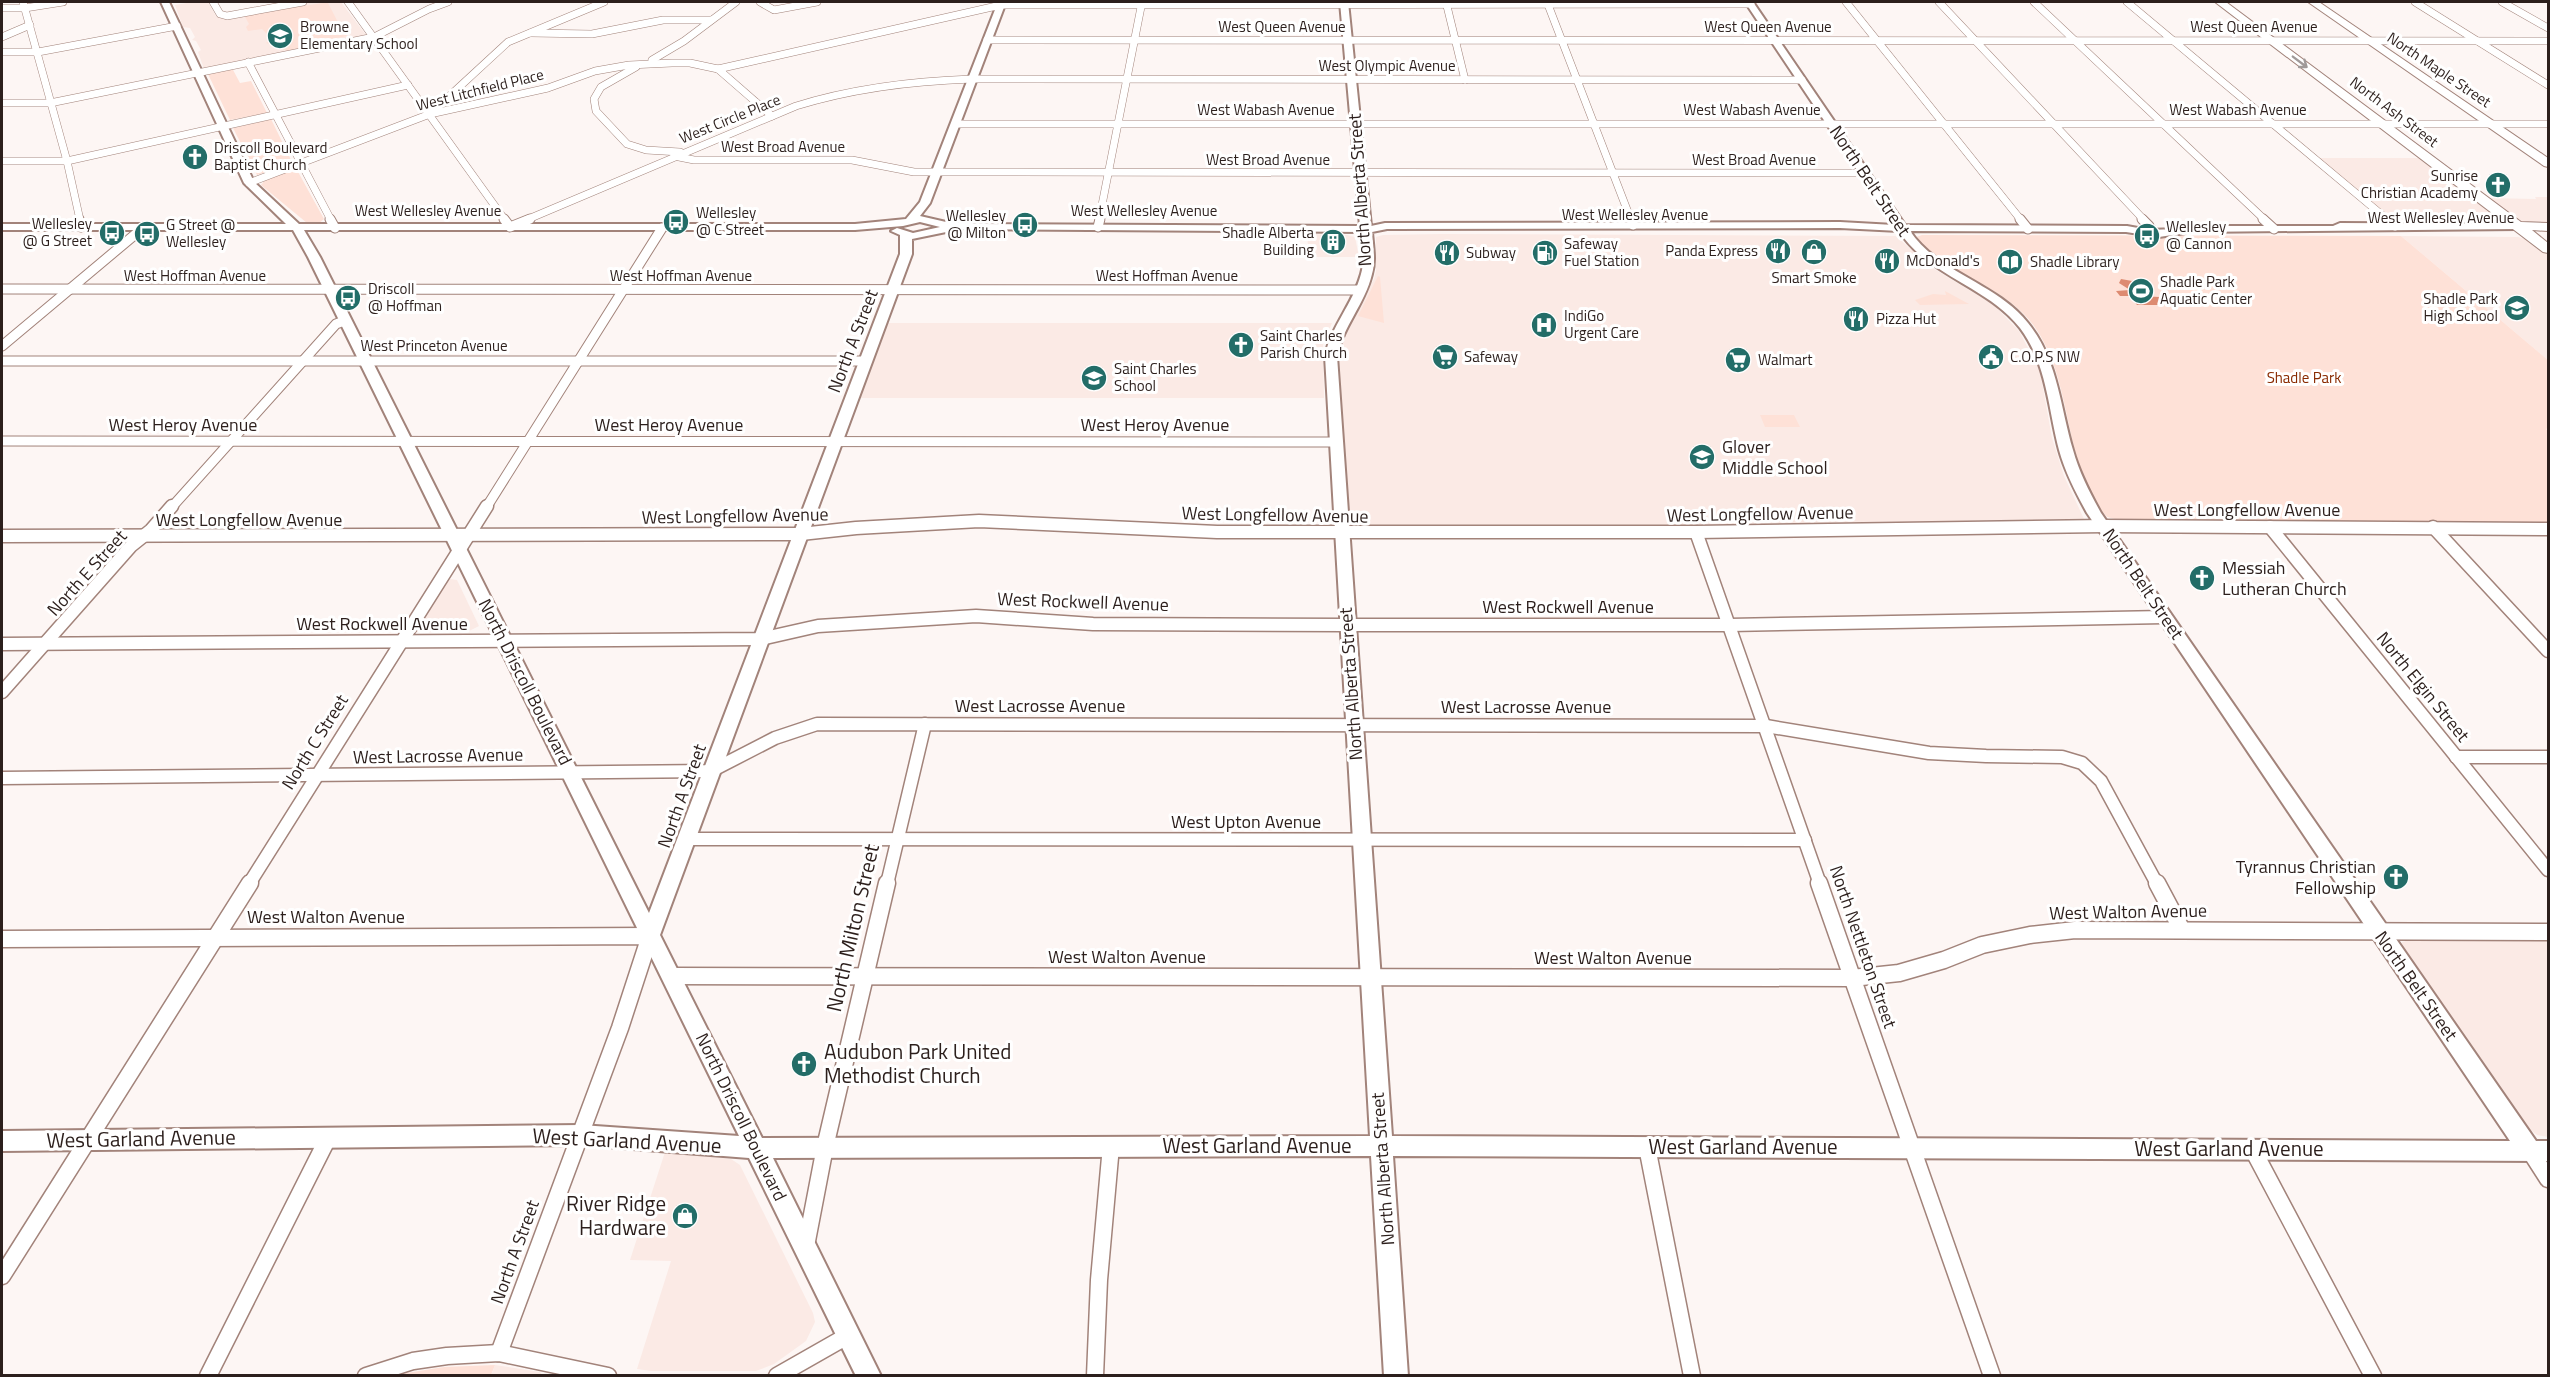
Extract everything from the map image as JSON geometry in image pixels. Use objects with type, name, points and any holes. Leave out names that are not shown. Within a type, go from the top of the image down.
[{"type":"main road","name":"North Driscoll Boulevard","points":[[165,2],[249,183],[297,228],[314,257],[405,442],[459,540],[503,641],[869,1376]]},
{"type":"main road","name":"North Ash Street","points":[[2220,2],[2548,249]]},
{"type":"main road","name":"North Maple Street","points":[[2313,2],[2548,163]]},
{"type":"main road","points":[[905,227],[925,203],[1001,3]]},
{"type":"main road","name":"North Alberta Street","points":[[1344,3],[1368,267],[1361,290],[1332,344],[1331,356],[1360,841],[1396,1376]]},
{"type":"main road","name":"North Belt Street","points":[[1750,3],[1864,173],[1895,228],[1926,256],[2007,308],[2034,340],[2048,365],[2073,474],[2103,526],[2378,932],[2539,1151]]},
{"type":"main road","points":[[925,203],[928,227]]},
{"type":"main road","points":[[1538,226],[1571,232],[1609,225]]},
{"type":"main road","name":"West Wellesley Avenue","points":[[2,227],[981,226],[1380,229],[1385,226],[1633,225],[2127,229],[2136,232],[2163,233],[2186,232],[2190,229]]},
{"type":"main road","name":"West Wellesley Avenue","points":[[2127,229],[2134,226],[2178,226],[2190,229],[2349,231],[2398,229],[2395,226],[2524,230],[2548,234]]},
{"type":"main road","name":"North A Street","points":[[650,936],[906,254],[908,244],[905,227]]},
{"type":"main road","name":"North A Street","points":[[906,254],[928,227]]},
{"type":"main road","name":"West Wellesley Avenue","points":[[2340,231],[2524,230],[2548,227]]},
{"type":"main road","name":"West Wellesley Avenue","points":[[1380,229],[1385,232],[1886,232],[1895,228]]},
{"type":"main road","name":"West Garland Avenue","points":[[2,1140],[580,1135],[757,1148],[1381,1146],[2539,1151]]},
{"type":"street","points":[[2,8],[63,2]]},
{"type":"street","points":[[213,2],[220,14],[224,16],[303,2]]},
{"type":"street","points":[[348,2],[510,227]]},
{"type":"street","points":[[2,103],[50,103],[374,37],[427,8],[448,2]]},
{"type":"street","points":[[430,114],[508,42],[604,2]]},
{"type":"street","points":[[684,152],[654,151],[627,144],[596,111],[594,99],[601,87],[618,75],[672,51],[682,40],[736,2]]},
{"type":"street","points":[[760,2],[774,10],[817,2]]},
{"type":"street","points":[[1846,2],[2028,229]]},
{"type":"street","points":[[1939,2],[2148,226]]},
{"type":"street","points":[[2034,2],[2274,229]]},
{"type":"street","points":[[2127,2],[2395,226]]},
{"type":"street","points":[[2415,2],[2548,84]]},
{"type":"street","points":[[2502,2],[2548,28]]},
{"type":"street","name":"West Litchfield Place","points":[[672,51],[680,59],[690,63],[718,69],[1001,3],[1750,3]]},
{"type":"street","points":[[1098,227],[1141,3]]},
{"type":"street","points":[[1447,3],[1465,80]]},
{"type":"street","points":[[1548,3],[1633,225]]},
{"type":"street","points":[[24,5],[67,161],[81,227]]},
{"type":"street","points":[[526,33],[592,34],[663,20],[711,20]]},
{"type":"street","points":[[2,37],[30,25]]},
{"type":"street","points":[[2,52],[38,52],[177,26]]},
{"type":"street","name":"West Queen Avenue","points":[[987,40],[2548,41]]},
{"type":"street","points":[[248,63],[335,228]]},
{"type":"street","name":"West Litchfield Place","points":[[249,183],[430,114],[548,88],[595,71],[645,63],[690,63]]},
{"type":"street","points":[[718,69],[772,116]]},
{"type":"street","name":"West Olympic Avenue","points":[[972,79],[1802,80]]},
{"type":"street","name":"West Circle Place","points":[[510,227],[674,156],[819,98],[867,87],[918,81],[972,79]]},
{"type":"street","points":[[2,161],[67,161],[408,85]]},
{"type":"street","name":"West Wabash Avenue","points":[[955,124],[2548,124]]},
{"type":"street","name":"West Broad Avenue","points":[[674,156],[694,160],[852,160],[903,171],[936,172],[1864,173]]},
{"type":"street","points":[[2,346],[144,227]]},
{"type":"street","name":"North C Street","points":[[2,1276],[318,775],[459,540],[526,441],[662,228]]},
{"type":"street","name":"West Hoffman Avenue","points":[[2,289],[1361,290]]},
{"type":"street","name":"North E Street","points":[[2,692],[131,546],[336,324],[344,321]]},
{"type":"street","name":"West Princeton Avenue","points":[[2,361],[866,361]]},
{"type":"street","name":"West Heroy Avenue","points":[[2,441],[1336,442]]},
{"type":"street","name":"West Longfellow Avenue","points":[[2,536],[459,540],[801,534],[856,528],[979,521],[1217,532],[1342,533],[1696,532],[2103,526],[2548,528]]},
{"type":"street","name":"North Elgin Street","points":[[2270,527],[2548,870]]},
{"type":"street","points":[[2433,527],[2548,651]]},
{"type":"street","name":"North Nettleton Street","points":[[1696,532],[1766,726],[1992,1376]]},
{"type":"street","name":"West Rockwell Avenue","points":[[2,644],[761,639],[818,626],[976,616],[1093,624],[1347,625],[1730,625],[2164,617]]},
{"type":"street","name":"West Lacrosse Avenue","points":[[2,778],[711,771],[792,730],[817,724],[1766,726],[1808,729],[1940,754],[2062,757],[2085,764],[2105,787],[2182,930]]},
{"type":"street","name":"North Milton Street","points":[[805,1248],[825,1147],[925,724]]},
{"type":"street","points":[[2456,757],[2548,757]]},
{"type":"street","name":"West Upton Avenue","points":[[687,839],[1805,840]]},
{"type":"street","name":"West Walton Avenue","points":[[671,976],[1852,978],[1899,973],[1944,960],[1983,945],[2030,935],[2075,930],[2548,932]]},
{"type":"street","name":"West Walton Avenue","points":[[2,939],[650,936]]},
{"type":"street","name":"North A Street","points":[[499,1353],[580,1135],[650,936]]},
{"type":"street","points":[[208,1376],[329,1136]]},
{"type":"street","points":[[1095,1376],[1099,1280],[1111,1146]]},
{"type":"street","points":[[1647,1147],[1692,1376]]},
{"type":"street","points":[[2252,1148],[2373,1376]]},
{"type":"street","name":"North Belt Street","points":[[2539,1151],[2548,1179]]},
{"type":"street","points":[[777,1376],[849,1335]]},
{"type":"street","points":[[366,1376],[413,1361],[447,1356],[499,1353],[608,1376]]},
{"type":"shaded area","name":"Browne Elementary School","points":[[208,2],[216,16],[223,18],[310,2],[341,2],[366,35],[204,69],[198,52],[201,50],[196,41],[192,40],[195,37],[190,28],[183,27],[175,5]]},
{"type":"shaded area","points":[[2318,158],[2421,158],[2504,222],[2398,223]]},
{"type":"shaded area","points":[[2535,197],[2548,197],[2548,224],[2526,224],[2518,221],[2488,198],[2536,199]]},
{"type":"shaded area","points":[[1307,234],[1355,237],[1359,257],[1309,257]]},
{"type":"shaded area","points":[[1441,234],[1896,236],[1931,267],[1994,305],[2019,331],[2040,371],[2052,438],[2064,476],[2084,519],[1707,526],[1354,525],[1350,521],[1339,344],[1374,279],[1376,237]]},
{"type":"shaded area","name":"Shadle Park High School","points":[[2401,236],[2518,237],[2529,240],[2548,255],[2548,360]]},
{"type":"shaded area","points":[[2121,279],[2149,284],[2151,288],[2136,293],[2137,296],[2160,297],[2168,305],[2137,305],[2130,296],[2120,296],[2116,291],[2130,290],[2119,283]]},
{"type":"shaded area","name":"Saint Charles School","points":[[886,323],[1332,323],[1323,345],[1324,398],[859,398]]},
{"type":"shaded area","points":[[450,579],[457,580],[479,626],[467,632],[416,632],[414,630],[444,582]]},
{"type":"shaded area","points":[[2410,940],[2548,940],[2548,1137],[2537,1135],[2522,1123],[2403,951],[2402,942]]},
{"type":"shaded area","points":[[665,1152],[731,1159],[740,1165],[813,1313],[815,1322],[806,1341],[774,1364],[756,1371],[637,1369],[671,1261],[630,1260]]},
{"type":"shaded area","points":[[495,1365],[540,1372],[542,1375],[491,1376]]},
{"type":"green space","points":[[328,3],[347,36],[304,44],[306,48],[290,52],[266,43],[272,39],[262,29],[248,31],[246,27],[249,24],[244,15]]},
{"type":"green space","points":[[232,68],[240,83],[251,81],[267,113],[230,120],[208,74]]},
{"type":"green space","points":[[271,119],[293,164],[257,175],[233,128]]},
{"type":"green space","points":[[297,170],[324,219],[318,224],[307,223],[261,185],[265,180]]},
{"type":"green space","name":"Shadle Park","points":[[1922,235],[2401,236],[2548,360],[2548,428],[2546,429],[2548,431],[2548,522],[2123,521],[2107,517],[2093,497],[2082,475],[2056,373],[2047,349],[2034,326],[2022,312],[1993,290],[1930,252],[1917,240],[1916,237]]},
{"type":"green space","points":[[1378,276],[1380,277],[1384,323],[1358,316]]},
{"type":"green space","points":[[1945,291],[1969,304],[1920,305],[1915,300],[1933,294],[1946,295]]},
{"type":"green space","points":[[1760,415],[1794,415],[1800,427],[1765,427]]},
{"type":"green space","points":[[495,1365],[491,1375],[394,1375],[444,1367]]},
{"type":"place","name":"Browne Elementary School","points":[[280,36]]},
{"type":"place","name":"Driscoll Boulevard Baptist Church","points":[[195,157]]},
{"type":"place","name":"Sunrise Christian Academy","points":[[2498,185]]},
{"type":"place","name":"Wellesley @ C Street","points":[[676,222]]},
{"type":"place","name":"Wellesley @ Milton","points":[[1025,225]]},
{"type":"place","name":"Wellesley @ G Street","points":[[112,233]]},
{"type":"place","name":"G Street @ Wellesley","points":[[147,234]]},
{"type":"place","name":"Wellesley @ Cannon","points":[[2147,236]]},
{"type":"place","name":"Shadle Alberta Building","points":[[1333,242]]},
{"type":"place","name":"Panda Express","points":[[1778,251]]},
{"type":"place","name":"Smart Smoke","points":[[1814,252]]},
{"type":"place","name":"Subway","points":[[1447,253]]},
{"type":"place","name":"Safeway Fuel Station","points":[[1545,253]]},
{"type":"place","name":"McDonald's","points":[[1887,261]]},
{"type":"place","name":"Shadle Library","points":[[2010,262]]},
{"type":"place","name":"Shadle Park Aquatic Center","points":[[2141,291]]},
{"type":"place","name":"Driscoll @ Hoffman","points":[[348,298]]},
{"type":"place","name":"Shadle Park High School","points":[[2517,308]]},
{"type":"place","name":"Pizza Hut","points":[[1856,319]]},
{"type":"place","name":"IndiGo Urgent Care","points":[[1544,325]]},
{"type":"place","name":"Saint Charles Parish Church","points":[[1241,345]]},
{"type":"place","name":"Safeway","points":[[1445,357]]},
{"type":"place","name":"C.O.P.S NW","points":[[1991,357]]},
{"type":"place","name":"Walmart","points":[[1738,360]]},
{"type":"place","name":"Saint Charles School","points":[[1094,378]]},
{"type":"place","name":"Glover Middle School","points":[[1702,457]]},
{"type":"place","name":"Messiah Lutheran Church","points":[[2202,578]]},
{"type":"place","name":"Tyrannus Christian Fellowship","points":[[2396,877]]},
{"type":"place","name":"Audubon Park United Methodist Church","points":[[804,1064]]},
{"type":"place","name":"River Ridge Hardware","points":[[685,1216]]}]
